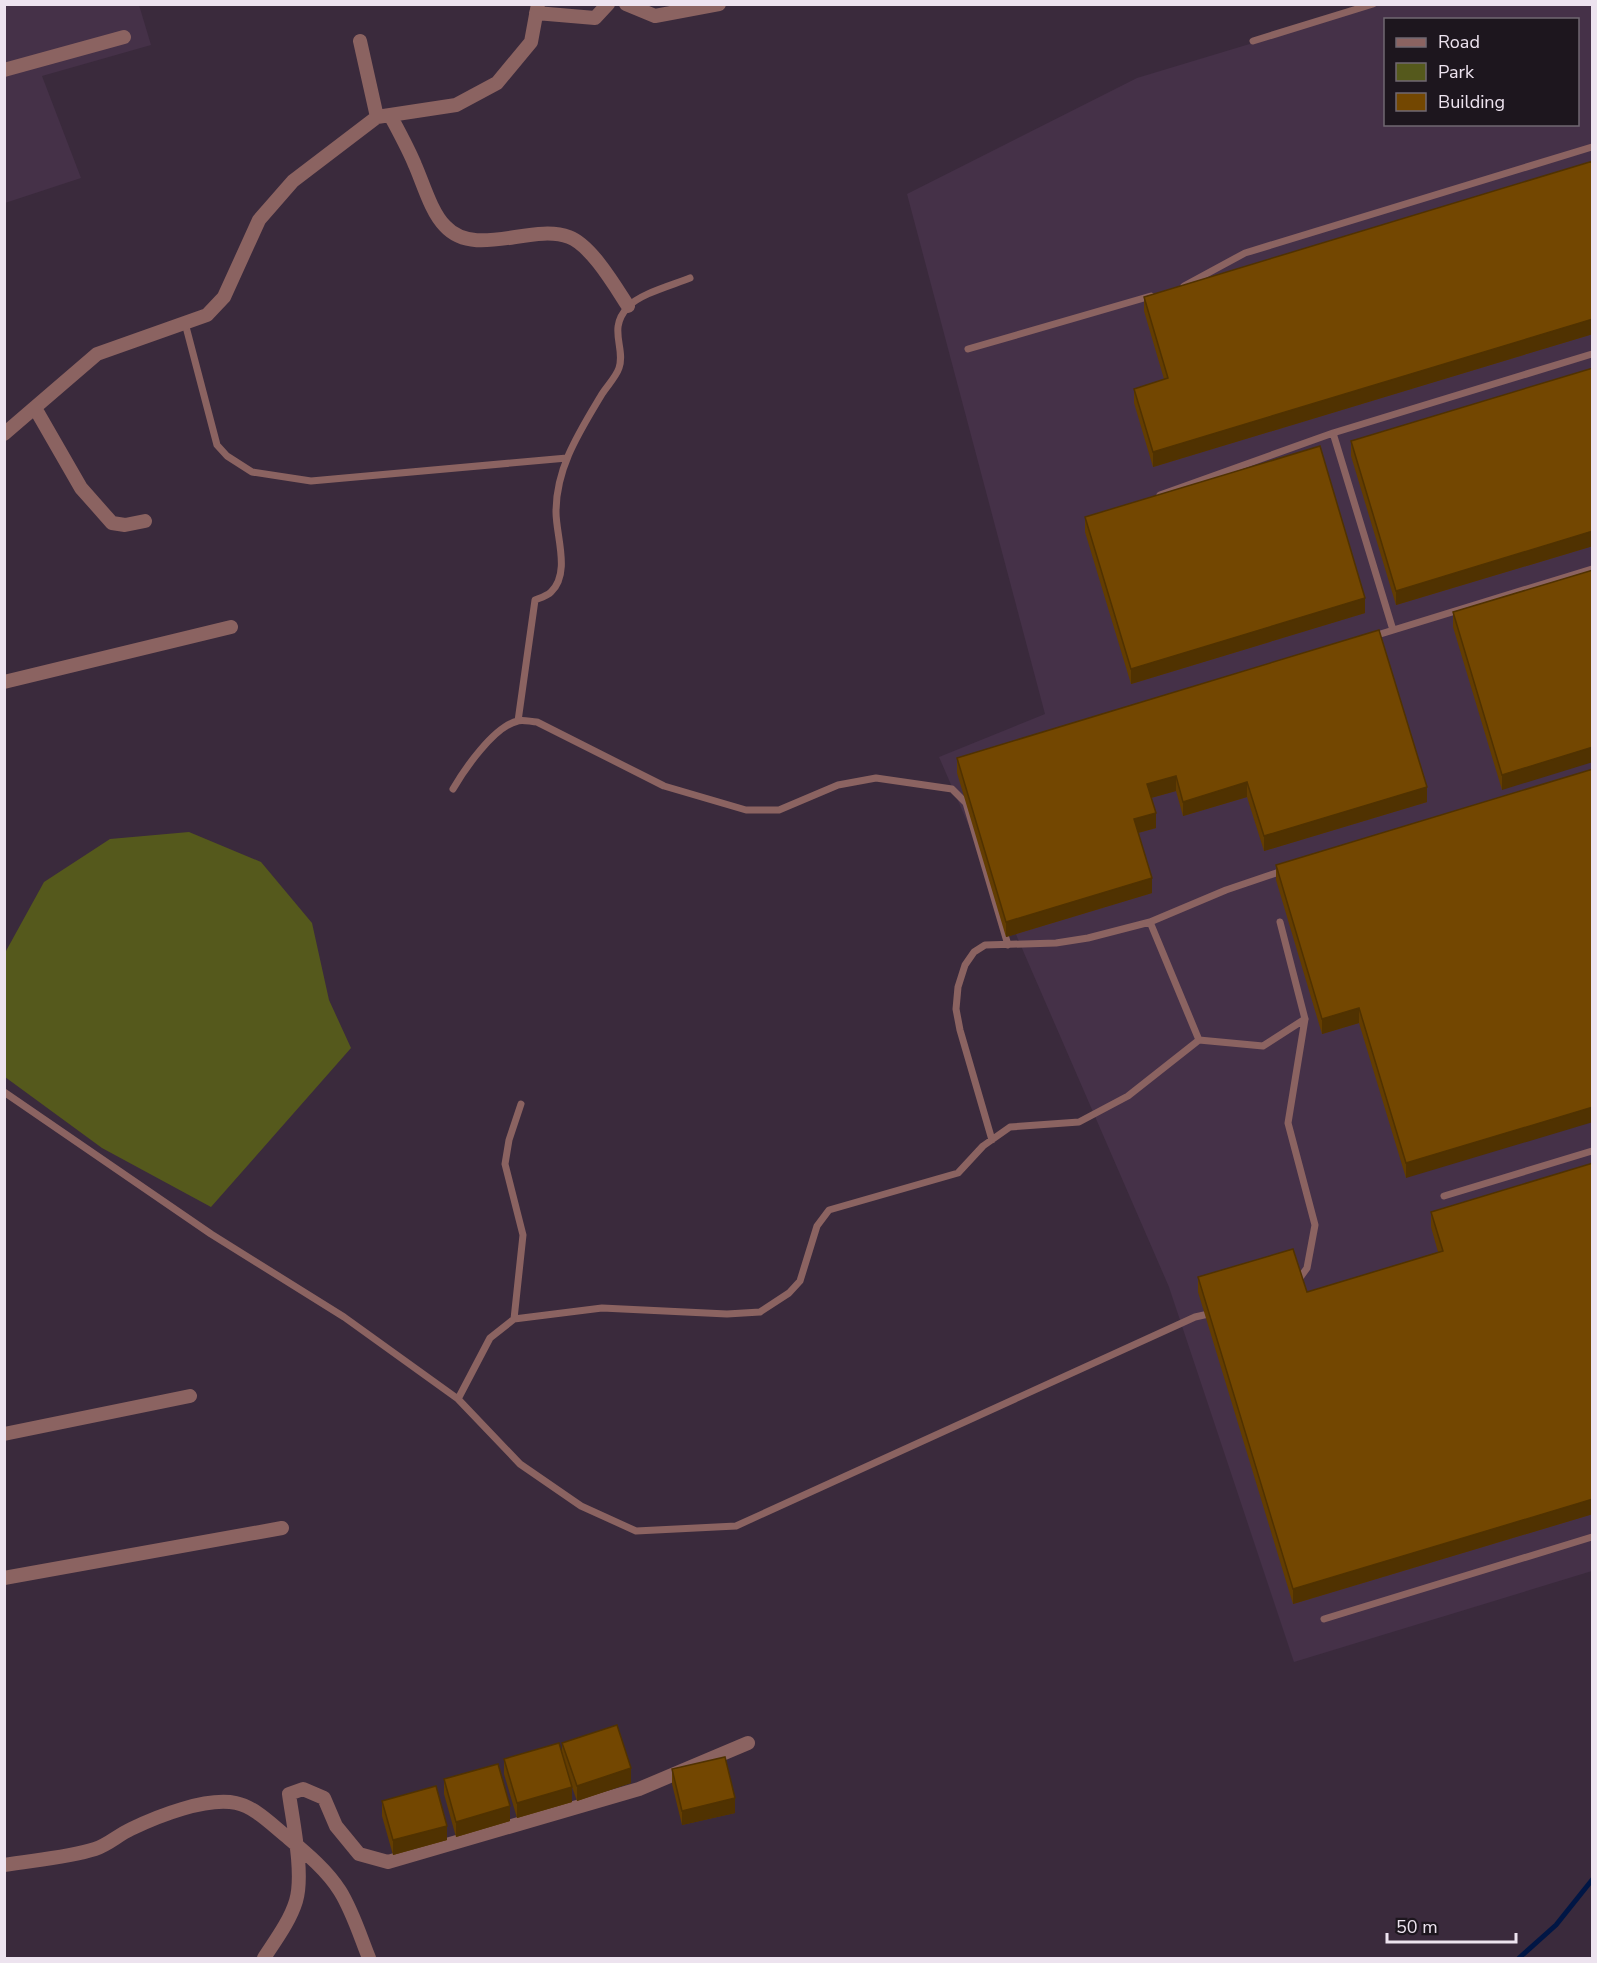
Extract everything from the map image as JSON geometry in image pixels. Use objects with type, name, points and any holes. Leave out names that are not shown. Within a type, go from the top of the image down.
[{"type":"street","points":[[4,435],[97,354],[207,315],[224,297],[259,220],[293,182],[384,116],[456,105],[497,82],[531,42],[537,9],[595,18],[608,4]]},
{"type":"street","points":[[626,4],[655,16],[719,4]]},
{"type":"street","points":[[4,70],[124,37]]},
{"type":"street","points":[[360,41],[384,116],[411,156],[443,225],[463,239],[484,240],[550,233],[570,237],[584,247],[628,306]]},
{"type":"street","points":[[35,408],[81,488],[112,523],[125,525],[146,521]]},
{"type":"street","points":[[4,682],[231,627]]},
{"type":"street","points":[[4,1434],[190,1396]]},
{"type":"street","points":[[4,1578],[282,1528]]},
{"type":"street","points":[[264,1959],[296,1902],[298,1886],[296,1844],[289,1794],[303,1789],[324,1798],[336,1826],[359,1854],[388,1862],[639,1789],[748,1743]]},
{"type":"street","points":[[4,1865],[96,1849],[130,1829],[174,1812],[220,1802],[237,1803],[250,1809],[296,1844],[331,1879],[348,1906],[369,1959]]},
{"type":"lane","points":[[1253,41],[1373,4]]},
{"type":"lane","points":[[1171,290],[1182,287],[1245,254],[1593,147]]},
{"type":"lane","points":[[518,721],[532,610],[535,600],[551,593],[558,583],[561,571],[556,512],[561,471],[580,430],[609,381],[618,371],[621,362],[617,336],[619,320],[628,306],[643,297],[690,278]]},
{"type":"lane","points":[[968,349],[1160,294]]},
{"type":"lane","points":[[185,323],[217,445],[227,456],[252,472],[311,481],[567,458]]},
{"type":"lane","points":[[1149,499],[1333,433],[1593,354]]},
{"type":"lane","points":[[1333,433],[1393,630]]},
{"type":"lane","points":[[1371,637],[1593,569]]},
{"type":"lane","points":[[453,789],[466,767],[499,731],[518,721],[537,722],[664,786],[746,810],[780,810],[838,785],[876,778],[952,789],[966,803],[1008,945]]},
{"type":"lane","points":[[992,1140],[956,1009],[958,987],[965,964],[974,952],[985,945],[1056,944],[1150,922],[1226,890],[1289,868]]},
{"type":"lane","points":[[1150,922],[1199,1040]]},
{"type":"lane","points":[[1280,922],[1305,1019],[1288,1123],[1315,1225],[1307,1268],[1289,1289]]},
{"type":"lane","points":[[458,1399],[490,1338],[514,1319],[602,1308],[727,1314],[760,1312],[789,1293],[800,1281],[817,1226],[830,1210],[958,1173],[983,1146],[1010,1127],[1079,1122],[1128,1096],[1199,1040],[1263,1046],[1305,1019]]},
{"type":"lane","points":[[4,1092],[211,1234],[344,1317],[458,1399],[520,1464],[581,1506],[636,1531],[736,1526],[1195,1317],[1225,1311]]},
{"type":"lane","points":[[514,1319],[523,1235],[505,1164],[509,1140],[521,1104]]},
{"type":"lane","points":[[1444,1196],[1593,1151]]},
{"type":"lane","points":[[1324,1619],[1593,1538]]},
{"type":"shaded area","points":[[4,5],[139,5],[151,45],[42,76],[81,178],[5,203]]},
{"type":"shaded area","points":[[1379,5],[1592,5],[1592,1571],[1294,1662],[1169,1287],[939,757],[1045,714],[907,194],[1137,78]]},
{"type":"green space","points":[[189,832],[261,862],[312,923],[329,1000],[351,1048],[211,1207],[102,1148],[5,1077],[6,951],[44,882],[110,839]]},
{"type":"building","points":[[1593,161],[1593,319],[1153,452],[1134,389],[1168,378],[1144,297]]},
{"type":"building","points":[[1593,368],[1593,531],[1396,591],[1351,441]]},
{"type":"building","points":[[1320,446],[1365,598],[1131,669],[1085,517]]},
{"type":"building","points":[[1593,570],[1593,747],[1502,775],[1453,612]]},
{"type":"building","points":[[1379,630],[1427,787],[1264,836],[1247,782],[1183,802],[1176,776],[1147,784],[1156,813],[1134,819],[1152,878],[1006,922],[957,758]]},
{"type":"building","points":[[1593,769],[1593,1107],[1406,1163],[1359,1008],[1322,1019],[1276,865]]},
{"type":"building","points":[[1593,1163],[1593,1499],[1293,1589],[1198,1277],[1293,1249],[1307,1292],[1443,1251],[1431,1212]]},
{"type":"building","points":[[617,1725],[631,1768],[577,1786],[562,1743]]},
{"type":"building","points":[[559,1743],[572,1787],[517,1803],[504,1759]]},
{"type":"building","points":[[725,1757],[735,1798],[682,1811],[672,1769]]},
{"type":"building","points":[[498,1764],[510,1806],[456,1822],[444,1779]]},
{"type":"building","points":[[436,1786],[447,1826],[393,1840],[382,1801]]},
{"type":"waterway","points":[[1519,1958],[1556,1925],[1592,1880]]}]
